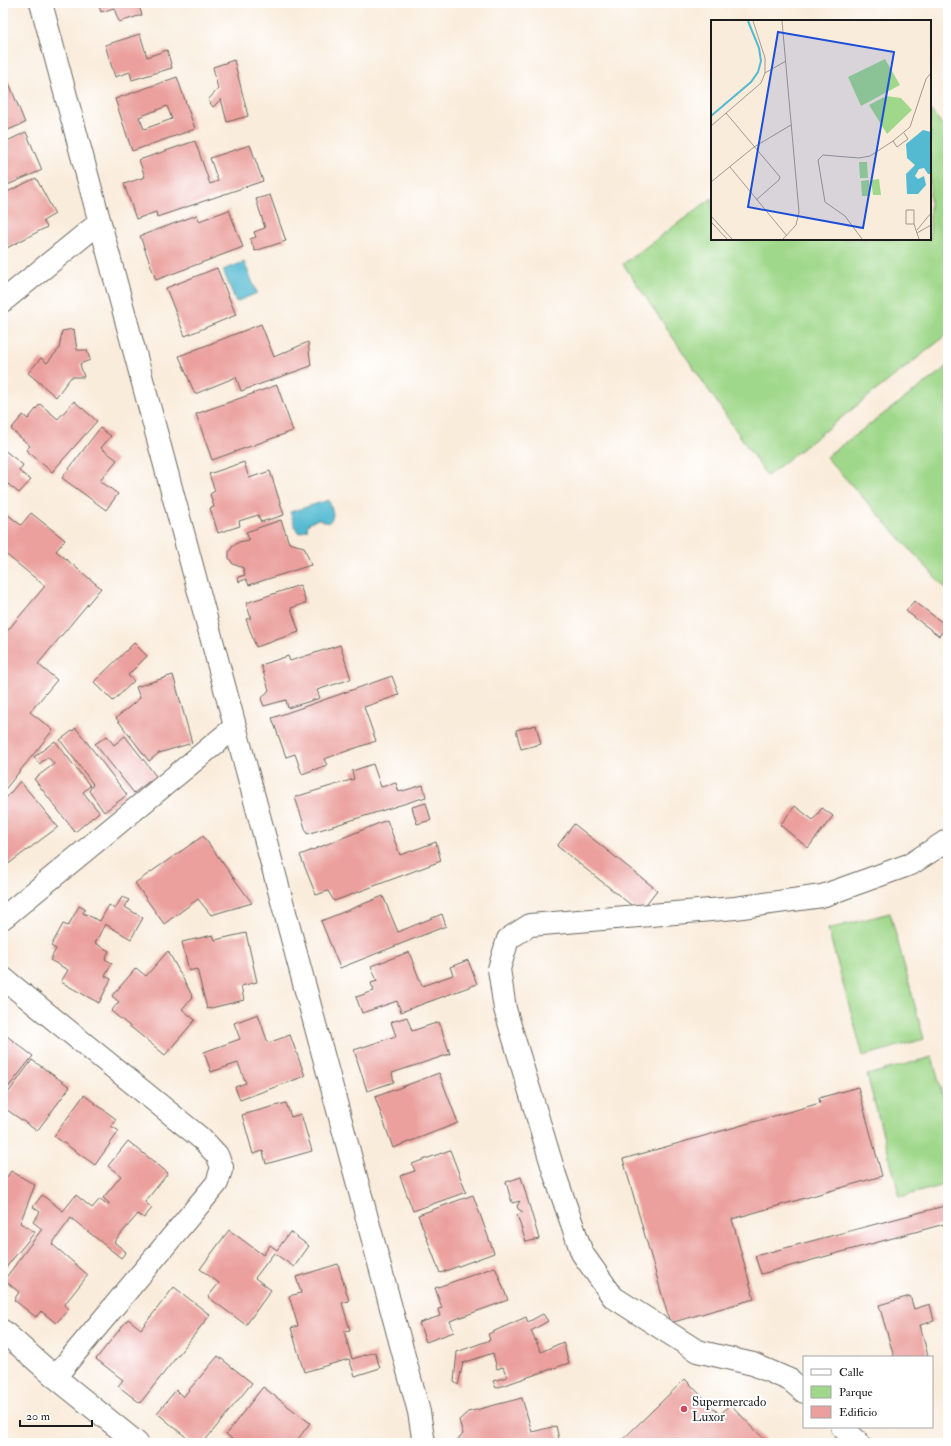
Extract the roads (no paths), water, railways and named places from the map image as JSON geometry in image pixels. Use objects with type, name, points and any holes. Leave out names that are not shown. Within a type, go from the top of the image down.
[{"type":"street","points":[[41,3],[234,727],[417,1404],[424,1443]]},
{"type":"street","points":[[3,301],[100,223]]},
{"type":"street","points":[[3,918],[234,727]]},
{"type":"street","points":[[803,1391],[790,1380],[753,1364],[696,1352],[613,1297],[582,1253],[555,1175],[505,1009],[499,969],[508,939],[530,925],[735,908],[822,896],[911,864],[948,840]]},
{"type":"street","points":[[3,978],[204,1140],[217,1155],[222,1168],[217,1183],[55,1377]]},
{"type":"street","points":[[3,1331],[55,1377],[137,1443]]},
{"type":"street","points":[[843,1428],[859,1443]]},
{"type":"water","points":[[244,262],[257,293],[236,302],[223,270]]},
{"type":"water","points":[[329,500],[333,514],[332,519],[328,523],[318,519],[308,524],[307,530],[299,533],[290,512]]},
{"type":"place","name":"Supermercado Luxor","points":[[684,1409]]}]
